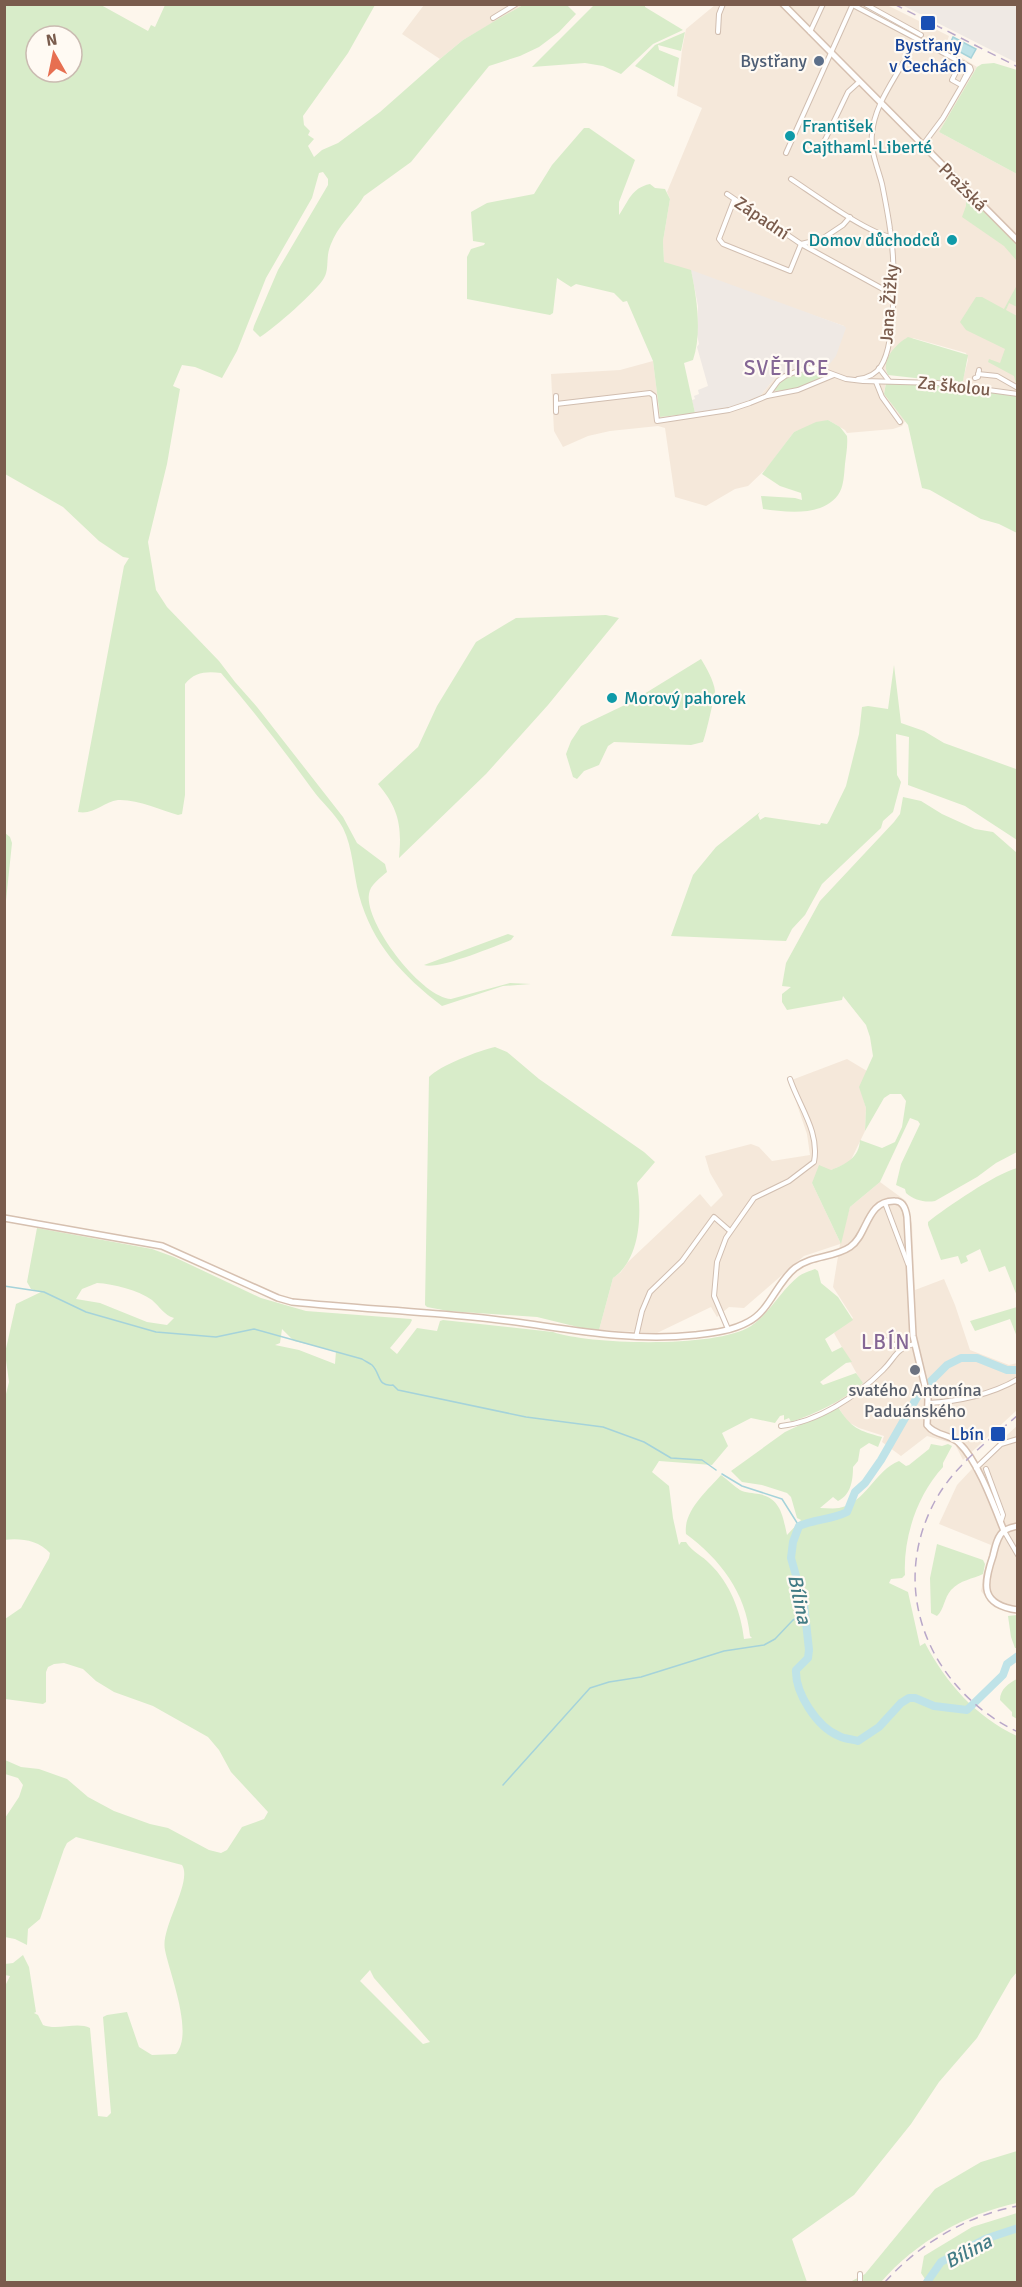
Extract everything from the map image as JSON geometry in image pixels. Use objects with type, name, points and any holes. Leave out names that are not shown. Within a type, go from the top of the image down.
[{"type":"street","points":[[493,18],[516,4]]},
{"type":"street","points":[[718,32],[719,14],[723,4]]},
{"type":"street","points":[[810,32],[823,4]]},
{"type":"street","points":[[865,4],[921,34]]},
{"type":"street","points":[[786,153],[851,5],[971,70],[956,99],[922,146]]},
{"type":"street","name":"Pražská","points":[[785,6],[1017,241]]},
{"type":"street","name":"Jana Žižky","points":[[853,380],[868,376],[879,368],[885,356],[889,337],[893,262],[891,237],[872,142],[873,128],[880,104],[903,63]]},
{"type":"street","points":[[968,67],[961,85],[952,80],[958,68],[968,67]]},
{"type":"street","points":[[823,144],[848,92],[859,82]]},
{"type":"street","points":[[791,179],[850,217],[884,236],[891,237]]},
{"type":"street","name":"Západní","points":[[727,194],[801,244],[892,294]]},
{"type":"street","points":[[734,200],[719,239],[723,244],[790,271],[801,244],[822,239],[843,225],[850,217]]},
{"type":"street","name":"Za školou","points":[[767,396],[778,381],[800,369],[811,368],[853,380],[937,383],[1017,393]]},
{"type":"street","points":[[879,368],[890,382]]},
{"type":"street","points":[[977,374],[997,376],[1017,388]]},
{"type":"street","points":[[556,404],[647,393],[653,395],[657,421],[733,409],[767,396],[798,390],[835,375]]},
{"type":"street","points":[[876,382],[882,397],[900,422]]},
{"type":"street","points":[[556,396],[556,412]]},
{"type":"street","points":[[728,1329],[716,1302],[714,1279],[719,1255],[730,1231],[754,1198],[789,1181],[814,1162],[817,1150],[814,1135],[790,1079]]},
{"type":"street","points":[[4,1218],[162,1246],[278,1298],[292,1302],[472,1317],[602,1335],[676,1337],[728,1329],[748,1322],[758,1315],[793,1269],[801,1264],[851,1247],[870,1214],[885,1203],[898,1202],[906,1210],[914,1344],[928,1395],[927,1425],[935,1433],[957,1441],[976,1468],[1017,1555]]},
{"type":"street","points":[[885,1203],[910,1268]]},
{"type":"street","points":[[636,1337],[642,1311],[650,1292],[682,1261],[714,1217],[730,1231]]},
{"type":"street","points":[[878,1336],[900,1348]]},
{"type":"street","points":[[782,1426],[793,1425],[837,1406],[857,1394],[885,1368],[900,1348],[914,1344]]},
{"type":"street","points":[[928,1403],[953,1402],[1001,1388],[1017,1379]]},
{"type":"street","points":[[976,1468],[1001,1444],[1017,1438]]},
{"type":"street","points":[[986,1469],[1003,1515],[1000,1521]]},
{"type":"street","points":[[1017,1526],[1004,1531],[998,1539],[986,1578],[988,1596],[997,1605],[1017,1610]]},
{"type":"street","points":[[860,2274],[860,2283]]},
{"type":"shaded area","points":[[424,5],[523,5],[463,40],[440,59],[402,34]]},
{"type":"shaded area","points":[[715,5],[887,5],[949,36],[945,47],[977,67],[939,132],[1017,174],[1017,395],[961,387],[968,360],[966,353],[913,338],[886,366],[884,394],[905,421],[902,426],[893,429],[847,433],[828,420],[794,432],[767,468],[748,486],[735,489],[706,506],[675,497],[665,428],[658,426],[610,431],[588,436],[563,447],[554,431],[551,374],[620,370],[653,361],[660,417],[695,413],[733,406],[760,396],[775,378],[802,365],[823,364],[844,326],[664,263],[663,241],[670,199],[667,192],[702,108],[677,96],[686,29]]},
{"type":"shaded area","points":[[902,5],[1017,5],[1017,63]]},
{"type":"shaded area","points":[[691,270],[844,326],[846,328],[836,356],[828,366],[802,365],[775,378],[760,396],[733,406],[695,413],[692,400],[699,394],[698,390],[708,386],[697,347],[699,344],[698,306]]},
{"type":"shaded area","points":[[847,1059],[867,1071],[860,1087],[866,1108],[865,1131],[850,1162],[831,1170],[812,1183],[840,1242],[850,1207],[880,1182],[906,1201],[912,1224],[915,1290],[944,1279],[970,1350],[1009,1365],[1017,1363],[1017,1410],[963,1460],[955,1444],[927,1436],[901,1456],[882,1442],[884,1436],[848,1422],[838,1407],[835,1409],[833,1403],[862,1383],[834,1333],[853,1318],[833,1287],[840,1244],[804,1256],[744,1308],[729,1307],[717,1317],[711,1307],[657,1333],[599,1330],[613,1278],[700,1194],[711,1207],[723,1195],[710,1173],[705,1156],[751,1144],[759,1147],[772,1161],[810,1155],[807,1134],[789,1081]]},
{"type":"shaded area","points":[[1017,1426],[1017,1611],[1015,1612],[994,1607],[981,1591],[991,1545],[939,1524],[957,1485]]},
{"type":"green space","points":[[4,5],[101,5],[148,31],[151,25],[155,27],[165,5],[375,5],[348,53],[303,116],[304,125],[310,131],[308,135],[314,139],[308,146],[314,157],[322,150],[338,143],[380,112],[463,40],[523,5],[567,5],[576,14],[559,32],[539,47],[489,66],[411,162],[364,196],[334,238],[326,273],[320,284],[260,337],[253,330],[254,326],[278,270],[328,185],[328,179],[323,172],[319,173],[312,198],[266,278],[237,351],[222,378],[195,367],[182,365],[173,386],[180,389],[167,464],[148,542],[156,590],[167,607],[219,661],[257,707],[343,817],[357,843],[385,864],[387,872],[371,888],[370,907],[385,940],[397,957],[425,986],[451,999],[510,983],[531,984],[503,986],[442,1006],[402,971],[381,944],[365,913],[357,887],[349,844],[340,823],[221,673],[201,673],[192,677],[185,684],[185,795],[182,814],[178,815],[133,801],[118,800],[89,812],[78,812],[124,566],[129,558],[123,557],[99,541],[63,507],[5,474]]},
{"type":"green space","points":[[594,5],[645,5],[683,30],[653,44],[621,74],[603,66],[585,63],[532,67]]},
{"type":"green space","points":[[685,32],[681,51],[658,45],[659,50],[679,58],[674,87],[635,66],[655,45]]},
{"type":"green space","points":[[994,63],[1017,70],[1017,174],[939,132],[977,67]]},
{"type":"green space","points":[[584,128],[589,128],[635,160],[619,202],[619,215],[634,192],[650,184],[655,188],[665,189],[670,199],[663,241],[664,262],[691,270],[697,304],[696,350],[693,360],[684,363],[695,413],[660,417],[653,361],[627,301],[623,302],[614,293],[576,284],[571,287],[557,278],[553,313],[550,315],[467,299],[467,257],[471,249],[485,243],[473,241],[471,212],[487,203],[534,194],[552,165]]},
{"type":"green space","points":[[950,175],[1017,244],[1017,261],[1004,246],[962,217],[966,197],[944,179]]},
{"type":"green space","points":[[1017,285],[1017,307],[1009,303],[1006,310],[1017,316],[1017,387],[1014,376],[988,362],[989,359],[1000,363],[1005,349],[966,330],[960,322],[976,297],[982,297],[1004,309]]},
{"type":"green space","points":[[908,337],[968,355],[963,381],[960,383],[888,375],[886,364],[890,353]]},
{"type":"green space","points":[[810,370],[830,374],[797,389],[773,391],[785,378]]},
{"type":"green space","points":[[886,383],[937,384],[1017,395],[1017,533],[999,524],[981,519],[930,490],[922,488],[908,425],[884,394]]},
{"type":"green space","points":[[828,420],[840,427],[847,436],[843,480],[838,495],[823,507],[813,510],[793,512],[763,509],[761,496],[802,500],[801,493],[780,486],[762,474],[794,432],[816,422]]},
{"type":"green space","points":[[606,615],[619,618],[548,705],[486,774],[399,858],[398,818],[391,802],[378,784],[418,747],[437,706],[476,642],[516,618]]},
{"type":"green space","points":[[701,659],[715,691],[703,742],[691,745],[614,742],[608,746],[599,765],[584,771],[577,779],[573,777],[566,754],[581,726],[631,702]]},
{"type":"green space","points":[[894,665],[901,723],[924,731],[944,743],[1016,769],[1017,765],[1017,840],[965,806],[908,785],[909,737],[896,734],[897,775],[901,782],[893,812],[883,821],[881,828],[822,884],[805,915],[792,929],[786,941],[671,936],[693,875],[716,847],[760,812],[758,815],[760,820],[765,817],[827,824],[846,786],[859,734],[862,707],[888,709]]},
{"type":"green space","points":[[903,797],[921,801],[942,814],[975,829],[993,832],[1017,853],[1017,1152],[935,1201],[920,1200],[896,1185],[901,1164],[920,1124],[910,1118],[880,1182],[850,1207],[841,1244],[812,1183],[819,1165],[831,1170],[847,1163],[857,1151],[860,1140],[882,1148],[895,1142],[902,1127],[906,1101],[901,1094],[890,1094],[884,1098],[865,1131],[866,1108],[859,1087],[873,1056],[866,1025],[843,996],[842,1000],[787,1010],[782,1002],[782,994],[791,987],[782,986],[786,963],[820,901],[894,822],[900,814]]},
{"type":"green space","points":[[5,833],[10,837],[12,843],[5,910]]},
{"type":"green space","points":[[508,934],[514,936],[511,940],[480,952],[441,964],[424,965]]},
{"type":"green space","points":[[495,1047],[507,1052],[539,1079],[655,1162],[637,1183],[639,1221],[634,1248],[622,1270],[613,1278],[599,1330],[537,1317],[448,1311],[425,1305],[429,1077],[460,1059]]},
{"type":"green space","points":[[1018,1168],[1017,1296],[1005,1266],[989,1272],[980,1249],[966,1256],[968,1261],[961,1264],[958,1256],[941,1260],[928,1222],[984,1184]]},
{"type":"green space","points":[[37,1228],[152,1249],[261,1298],[306,1311],[411,1319],[410,1324],[390,1348],[397,1354],[417,1328],[437,1331],[440,1321],[443,1320],[624,1342],[711,1338],[735,1333],[751,1326],[799,1276],[815,1269],[818,1271],[821,1283],[838,1297],[853,1320],[825,1339],[832,1352],[842,1347],[852,1362],[846,1363],[820,1382],[823,1385],[856,1373],[863,1383],[829,1406],[791,1422],[789,1418],[784,1420],[784,1415],[780,1416],[775,1423],[751,1418],[722,1433],[728,1446],[712,1465],[659,1461],[652,1472],[669,1486],[679,1545],[681,1542],[686,1542],[710,1564],[723,1580],[737,1608],[744,1639],[752,1638],[737,1591],[710,1554],[686,1534],[688,1517],[692,1509],[721,1475],[742,1491],[766,1496],[772,1500],[780,1509],[787,1535],[801,1520],[797,1518],[791,1497],[787,1493],[762,1485],[742,1482],[731,1471],[785,1432],[838,1407],[856,1428],[882,1437],[878,1447],[869,1443],[860,1449],[846,1495],[838,1501],[833,1497],[820,1508],[837,1508],[848,1505],[864,1493],[891,1465],[899,1461],[906,1466],[909,1465],[929,1449],[931,1444],[952,1446],[943,1467],[926,1490],[913,1518],[906,1546],[905,1575],[902,1578],[891,1579],[889,1583],[908,1592],[920,1646],[925,1643],[942,1672],[975,1709],[1017,1736],[1017,1972],[977,2038],[939,2082],[911,2124],[854,2195],[792,2239],[807,2282],[5,2282],[4,1988],[10,1976],[5,1975],[5,1964],[13,1963],[23,1955],[29,1967],[36,2012],[34,2013],[38,2015],[43,2025],[55,2027],[79,2025],[90,2028],[98,2116],[107,2117],[111,2113],[103,2017],[127,2012],[139,2047],[152,2055],[176,2054],[181,2045],[182,2018],[165,1950],[165,1941],[184,1873],[182,1865],[76,1837],[67,1843],[64,1849],[40,1919],[28,1929],[27,1945],[5,1937],[5,1818],[19,1797],[23,1785],[18,1778],[5,1774],[5,1760],[21,1767],[39,1769],[67,1779],[88,1797],[114,1811],[168,1828],[209,1850],[221,1853],[227,1850],[242,1827],[264,1819],[268,1812],[231,1772],[219,1750],[208,1737],[153,1706],[114,1692],[96,1681],[83,1669],[64,1663],[48,1667],[46,1702],[43,1704],[5,1699],[5,1619],[21,1608],[50,1553],[40,1545],[28,1541],[4,1540],[4,1402],[9,1382],[5,1353],[16,1304],[41,1292],[31,1289],[27,1282]],"holes":[[[97,1283],[118,1286],[140,1293],[174,1318],[167,1325],[147,1322],[100,1303],[76,1299],[82,1289]],[[282,1329],[294,1341],[336,1351],[335,1364],[299,1350],[275,1345],[280,1343]],[[370,1970],[374,1978],[430,2042],[423,2044],[360,1981]]]},
{"type":"green space","points":[[1017,1307],[1017,1337],[1010,1319],[975,1331],[970,1321]]},
{"type":"green space","points":[[937,1544],[983,1560],[985,1564],[983,1574],[962,1582],[951,1590],[937,1616],[931,1613],[930,1578]]},
{"type":"green space","points":[[1017,1615],[1017,1648],[1015,1648],[1008,1616]]},
{"type":"green space","points":[[1017,1679],[1017,1719],[1000,1700],[1000,1696],[1008,1685]]},
{"type":"green space","points":[[1017,2151],[1017,2203],[960,2222],[910,2254],[881,2282],[850,2282],[865,2274],[935,2189],[981,2162]]},
{"type":"green space","points":[[1017,2213],[1017,2282],[927,2282],[921,2273],[924,2256],[972,2227]]},
{"type":"water","points":[[953,37],[976,49],[971,58],[949,46]]},
{"type":"waterway","points":[[4,1286],[44,1292],[86,1312],[156,1332],[216,1337],[254,1329],[362,1359],[372,1365],[384,1384],[393,1385],[398,1390],[526,1417],[603,1427],[644,1442],[671,1458],[702,1460],[716,1470]]},
{"type":"waterway","name":"Bílina","points":[[1018,1370],[1007,1370],[977,1358],[961,1358],[947,1365],[920,1392],[881,1460],[865,1483],[855,1492],[847,1512],[799,1526],[793,1542],[791,1558],[804,1604],[809,1650],[808,1658],[796,1670],[799,1689],[815,1717],[831,1732],[841,1737],[858,1741],[879,1727],[901,1703],[909,1698],[915,1698],[934,1706],[967,1710],[1003,1675],[1007,1664],[1018,1656]]},
{"type":"waterway","points":[[722,1474],[742,1486],[782,1499],[799,1526]]},
{"type":"waterway","points":[[503,1785],[590,1688],[609,1682],[641,1677],[724,1651],[764,1645],[775,1639],[793,1620],[804,1614]]},
{"type":"waterway","name":"Bílina","points":[[927,2282],[941,2262],[985,2239],[1018,2228]]},
{"type":"railway","points":[[894,4],[1018,67]]},
{"type":"railway","points":[[1018,1415],[972,1455],[943,1488],[921,1535],[915,1569],[917,1602],[926,1634],[940,1664],[961,1691],[987,1714],[1018,1732]]},
{"type":"railway","points":[[885,2282],[898,2268],[945,2233],[980,2216],[1018,2206]]},
{"type":"place","name":"Bystřany v Čechách","points":[[928,23]]},
{"type":"place","name":"Bystřany","points":[[819,61]]},
{"type":"place","name":"František Cajthaml-Liberté","points":[[790,136]]},
{"type":"place","name":"Domov důchodců","points":[[952,240]]},
{"type":"place","name":"Morový pahorek","points":[[612,698]]},
{"type":"place","name":"svatého Antonína Paduánského","points":[[915,1370]]},
{"type":"place","name":"Lbín","points":[[998,1434]]},
{"type":"district","name":"SVĚTICE","points":[[787,368]]},
{"type":"district","name":"LBÍN","points":[[886,1342]]}]
